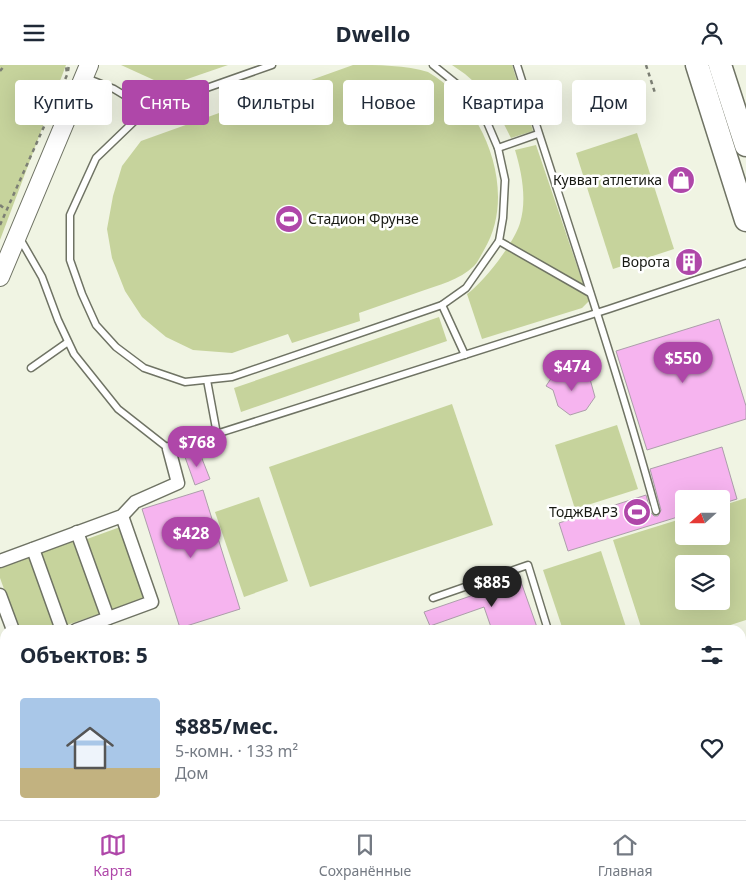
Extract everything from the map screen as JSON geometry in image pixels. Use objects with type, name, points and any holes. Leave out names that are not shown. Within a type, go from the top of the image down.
[{"type":"highway","points":[[697,65],[746,220]]},
{"type":"highway","points":[[720,65],[746,145]]},
{"type":"street","points":[[0,277],[87,71]]},
{"type":"street","points":[[0,561],[122,516],[135,502],[178,483],[169,449]]},
{"type":"street","points":[[89,625],[152,602],[122,516]]},
{"type":"street","points":[[77,532],[108,618]]},
{"type":"street","points":[[33,549],[60,625]]},
{"type":"street","points":[[0,595],[11,625]]},
{"type":"lane","points":[[209,87],[272,65]]},
{"type":"lane","points":[[130,125],[96,158],[70,215],[70,260],[82,294],[96,325],[116,347],[144,368],[185,382],[232,377],[442,305],[466,288],[499,241],[503,218],[505,180],[498,148],[478,101],[433,65]]},
{"type":"lane","points":[[516,65],[597,313],[641,454],[656,511]]},
{"type":"lane","points":[[87,71],[122,94]]},
{"type":"lane","points":[[498,148],[538,134]]},
{"type":"lane","points":[[18,236],[42,277],[58,320],[74,354],[118,409],[169,449],[597,313],[746,263]]},
{"type":"lane","points":[[499,241],[590,293]]},
{"type":"lane","points":[[442,305],[465,355]]},
{"type":"lane","points":[[31,368],[68,342]]},
{"type":"lane","points":[[207,380],[218,434]]},
{"type":"lane","points":[[433,598],[528,565],[546,625]]},
{"type":"path","points":[[0,71],[5,65]]},
{"type":"path","points":[[0,225],[67,75],[68,65]]},
{"type":"path","points":[[646,65],[655,93]]},
{"type":"path","points":[[0,205],[6,210]]},
{"type":"green space","points":[[0,65],[66,65],[60,80],[15,80],[15,125],[43,125],[0,240]]},
{"type":"green space","points":[[121,65],[228,65],[184,80],[154,80]]},
{"type":"green space","points":[[353,65],[382,65],[428,72],[444,83],[444,125],[479,125],[490,151],[496,177],[498,202],[494,227],[477,263],[462,275],[448,282],[359,313],[360,321],[292,343],[288,334],[232,353],[193,350],[166,337],[142,317],[125,291],[112,258],[107,229],[113,196],[122,166],[141,141],[186,125],[209,125],[209,117],[219,113],[219,125],[333,125],[333,80],[311,80]]},
{"type":"green space","points":[[452,65],[512,65],[517,80],[472,80]]},
{"type":"green space","points":[[504,125],[531,125],[533,131],[511,138]]},
{"type":"green space","points":[[637,133],[674,249],[613,269],[576,153]]},
{"type":"green space","points":[[536,145],[589,301],[582,308],[482,339],[467,294],[482,281],[498,262],[517,231],[522,214],[523,196],[522,177],[515,150]]},
{"type":"green space","points":[[439,317],[447,341],[241,412],[234,388]]},
{"type":"green space","points":[[452,404],[493,525],[310,587],[269,467]]},
{"type":"green space","points":[[617,425],[638,489],[575,509],[555,445]]},
{"type":"green space","points":[[259,497],[288,581],[244,597],[215,512]]},
{"type":"green space","points":[[746,498],[746,620],[730,625],[640,625],[613,540],[675,521],[675,545],[730,545],[730,503]]},
{"type":"green space","points":[[123,526],[149,597],[112,610],[87,539]]},
{"type":"green space","points":[[74,541],[99,614],[67,625],[41,553]]},
{"type":"green space","points":[[601,551],[625,625],[561,625],[543,570]]},
{"type":"green space","points":[[31,557],[55,625],[17,625],[0,578],[0,567]]},
{"type":"building","points":[[719,319],[746,406],[746,419],[647,450],[616,351]]},
{"type":"building","points":[[556,371],[565,374],[576,371],[590,379],[595,397],[586,410],[570,415],[558,406],[553,390],[546,386]]},
{"type":"building","points":[[722,447],[737,499],[730,501],[730,490],[675,490],[675,518],[568,551],[559,523],[646,495],[651,513],[654,516],[658,516],[661,510],[650,469]]},
{"type":"building","points":[[199,451],[210,479],[195,485],[185,457]]},
{"type":"building","points":[[203,490],[240,609],[189,625],[179,625],[142,509]]},
{"type":"building","points":[[520,579],[536,625],[490,625],[484,607],[430,625],[424,612]]},
{"type":"place","name":"Кувват атлетика","points":[[681,180]]},
{"type":"place","name":"Стадион Фрунзе","points":[[289,219]]},
{"type":"place","name":"Ворота","points":[[689,262]]},
{"type":"place","name":"ТоджВАРЗ","points":[[637,512]]}]
